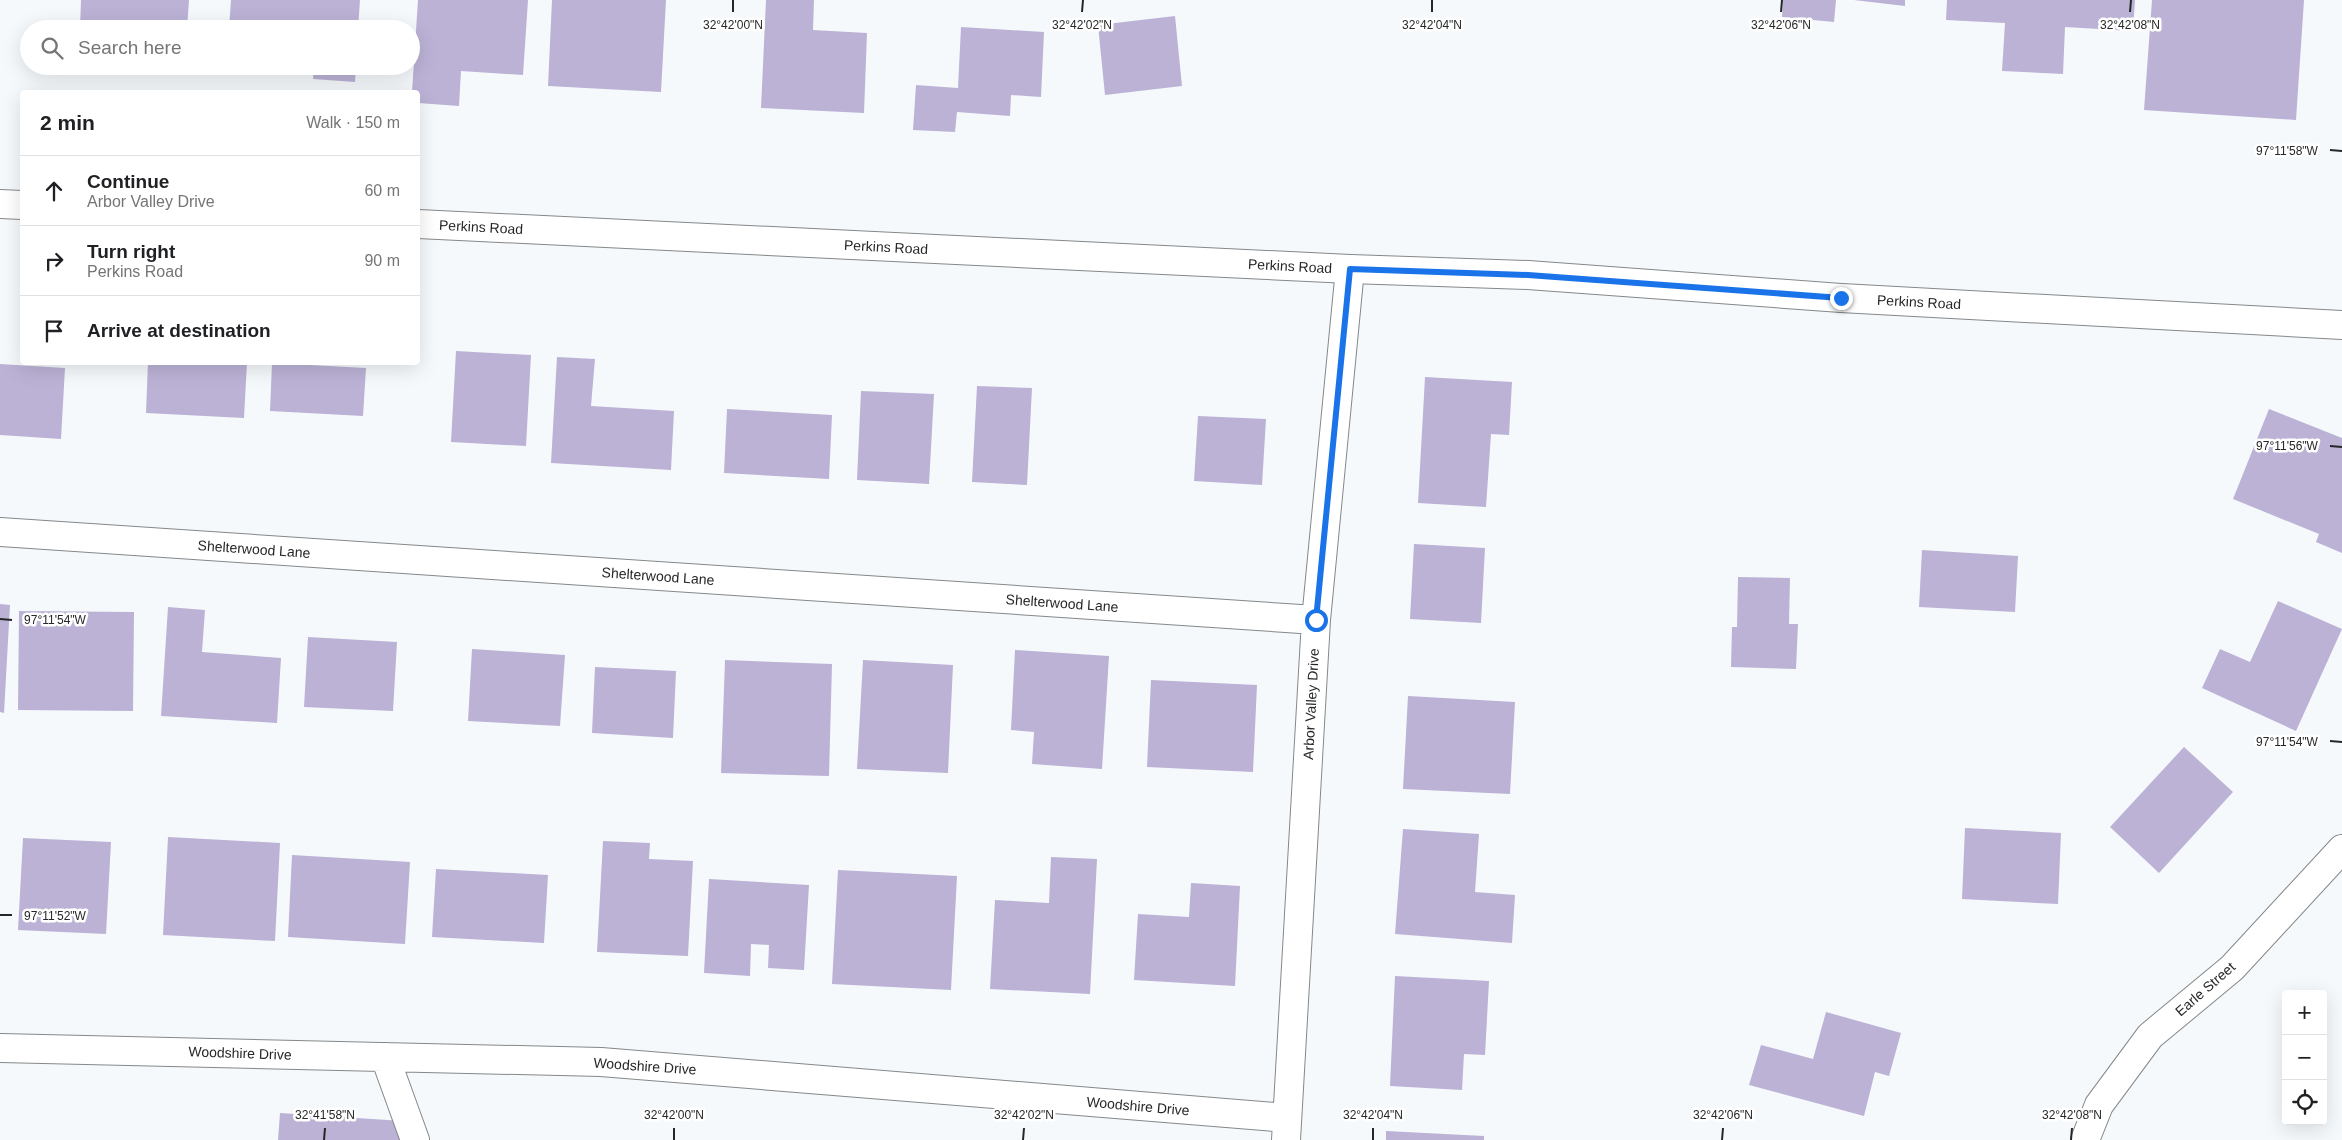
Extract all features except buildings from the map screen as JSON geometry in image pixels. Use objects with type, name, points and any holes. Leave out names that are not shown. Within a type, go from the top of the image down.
[{"type":"street","points":[[0,204],[20,205]]},
{"type":"street","name":"Perkins Road","points":[[420,224],[1350,269],[1528,275],[1841,298],[2342,325]]},
{"type":"street","name":"Arbor Valley Drive","points":[[1287,1129],[1316,620],[1350,269]]},
{"type":"street","name":"Shelterwood Lane","points":[[0,532],[1316,620]]},
{"type":"street","name":"Earle Street","points":[[2085,1140],[2099,1105],[2150,1036],[2232,968],[2342,850]]},
{"type":"street","name":"Woodshire Drive","points":[[0,1048],[601,1062],[1287,1129]]},
{"type":"street","points":[[385,1057],[415,1140]]},
{"type":"route","points":[[1316,620],[1350,269],[1528,275],[1841,298]]}]
